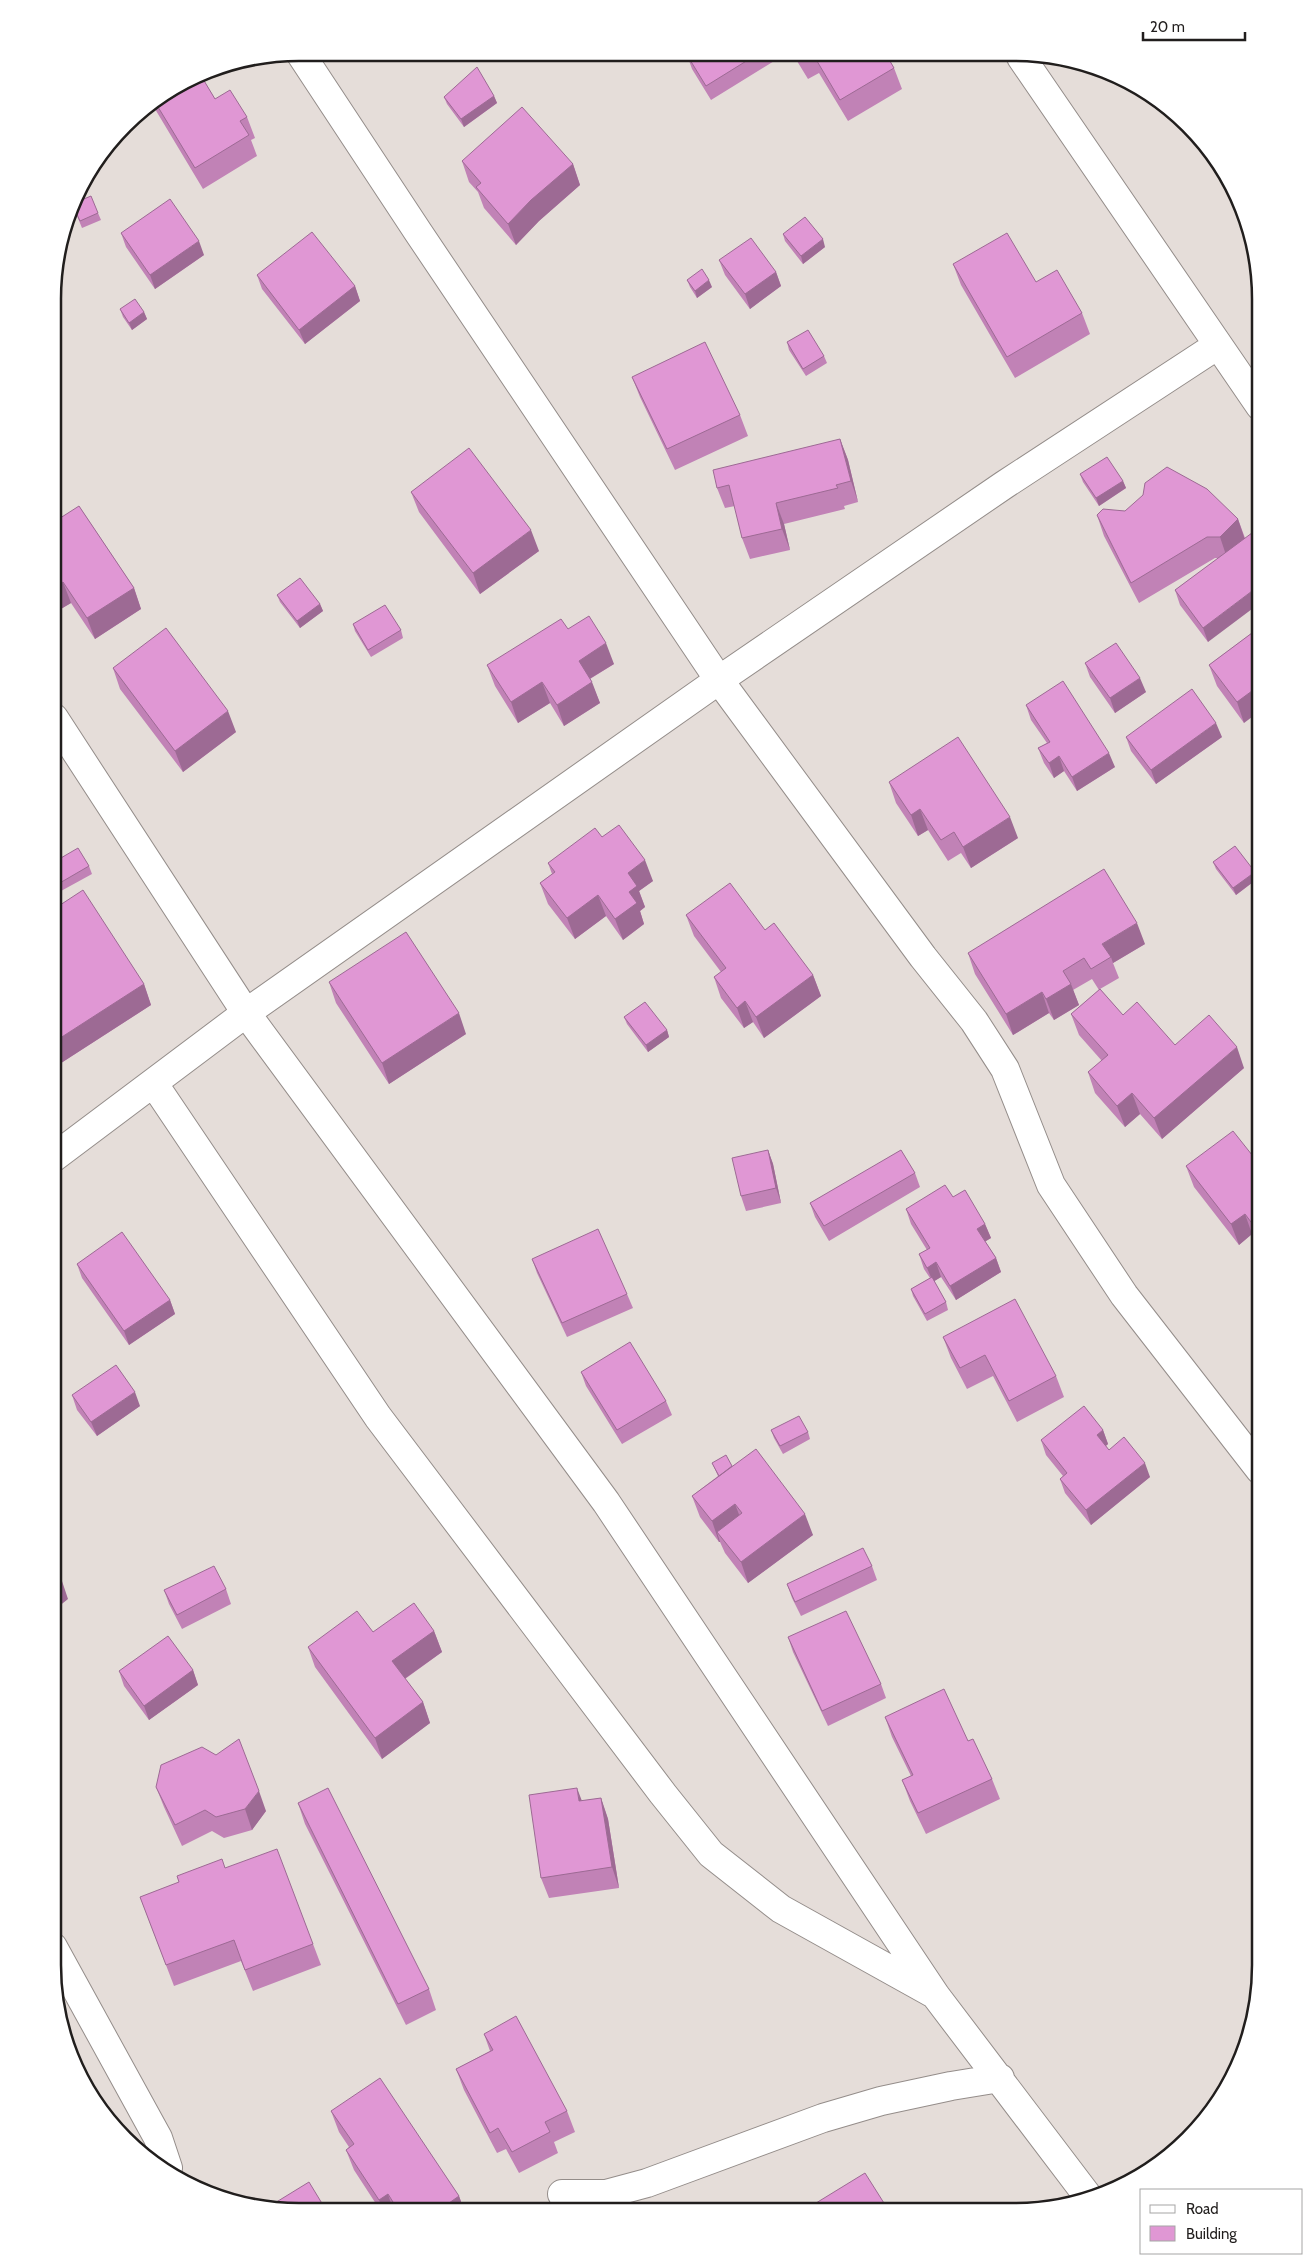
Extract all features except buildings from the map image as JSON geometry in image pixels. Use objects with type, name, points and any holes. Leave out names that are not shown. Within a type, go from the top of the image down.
[{"type":"street","points":[[306,61],[418,232],[720,680],[924,957],[974,1020],[1005,1070],[1052,1185],[1124,1295],[1252,1460]]},
{"type":"street","points":[[1024,62],[1252,394]]},
{"type":"street","points":[[61,1153],[154,1084],[246,1012],[720,680],[1004,484],[1218,345]]},
{"type":"street","points":[[61,729],[246,1012],[606,1502],[936,1996],[1085,2192]]},
{"type":"street","points":[[154,1084],[378,1417],[657,1786],[711,1854],[781,1909],[936,1996]]},
{"type":"street","points":[[61,1963],[158,2138],[166,2162]]},
{"type":"street","points":[[562,2194],[606,2194],[848,2111],[950,2086],[1000,2078]]}]
